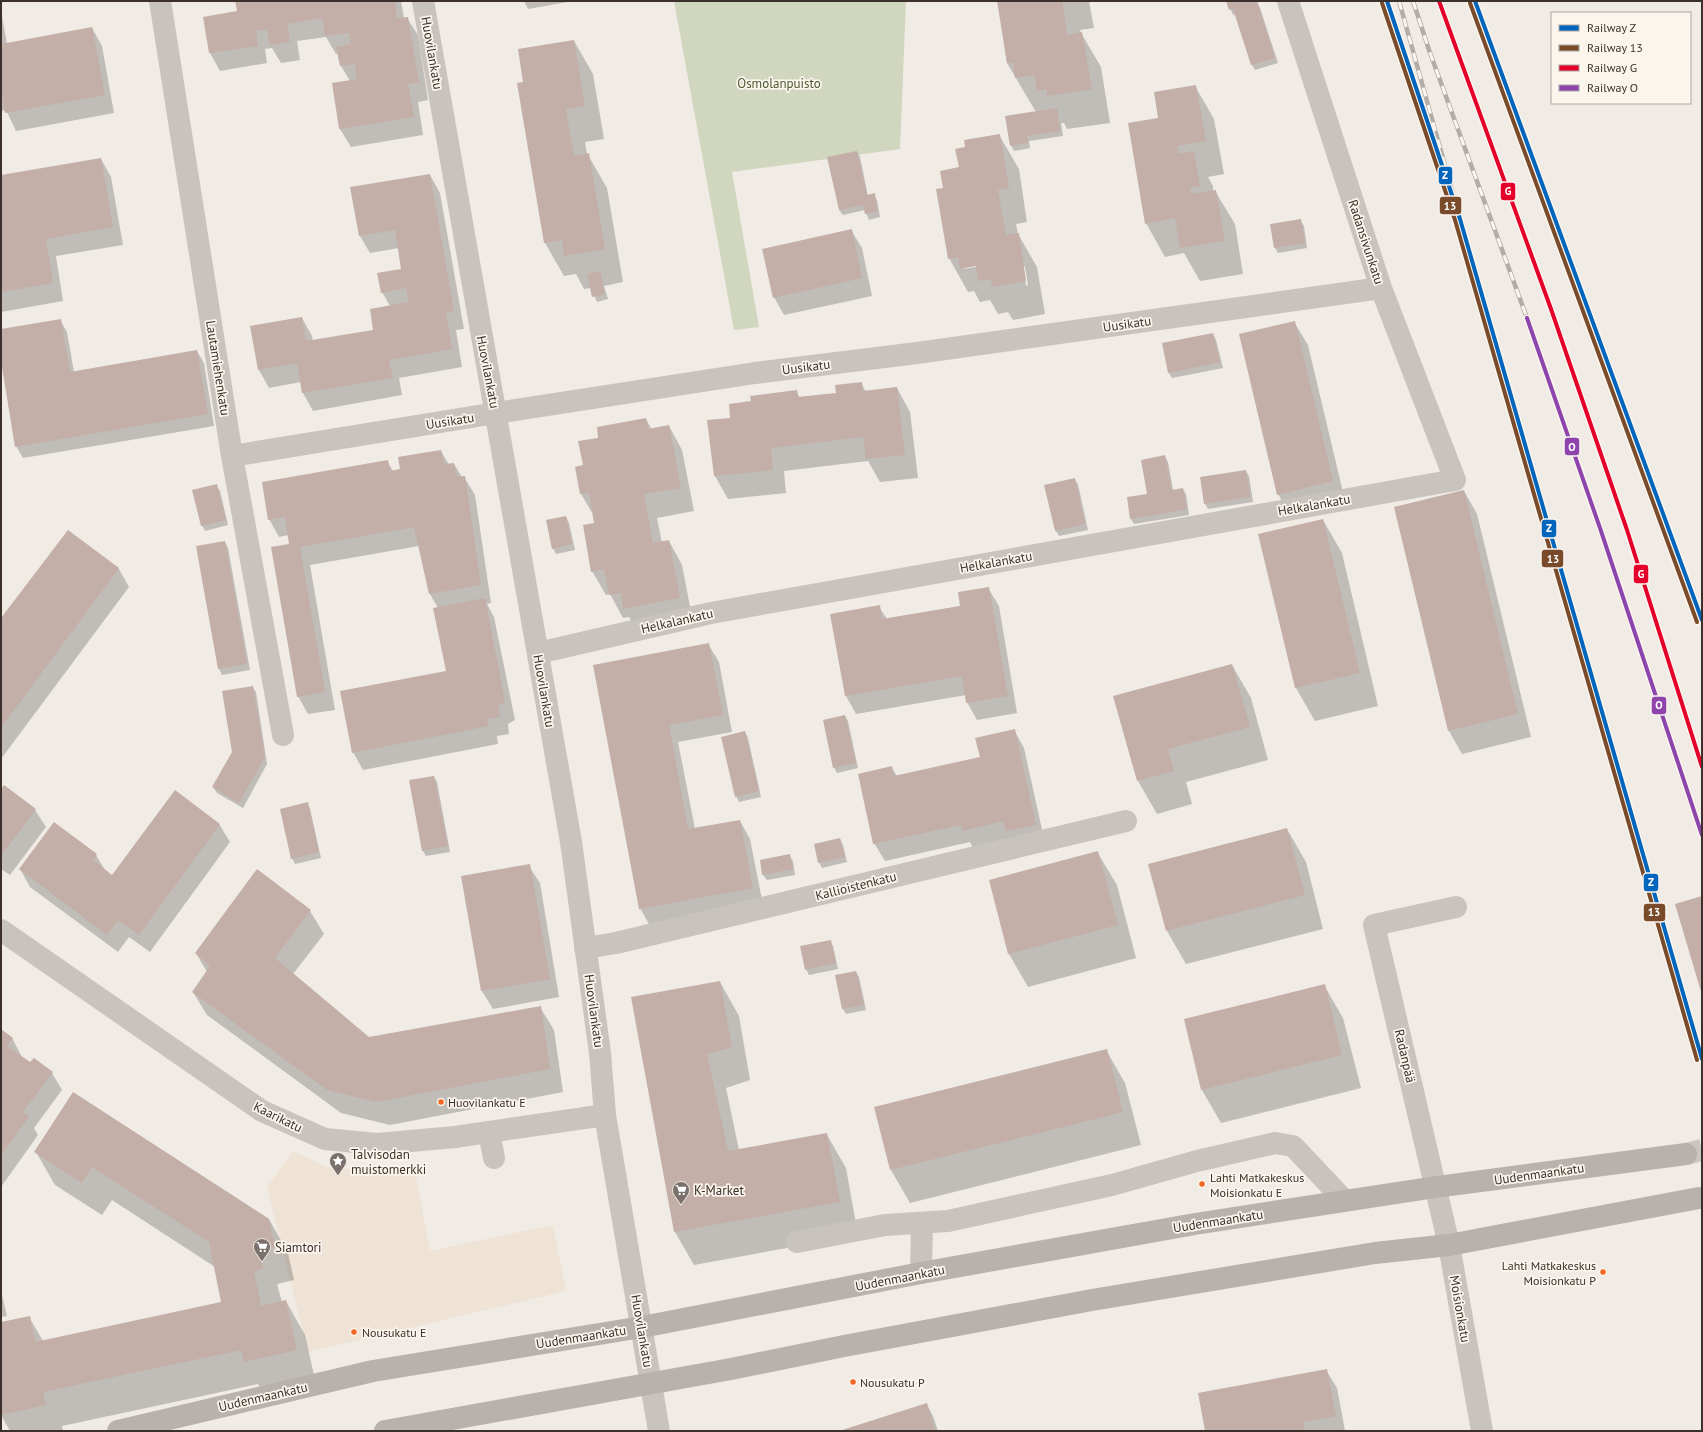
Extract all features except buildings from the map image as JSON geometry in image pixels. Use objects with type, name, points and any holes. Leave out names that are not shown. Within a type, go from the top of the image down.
[{"type":"main road","name":"Uudenmaankatu","points":[[118,1431],[373,1371],[642,1327],[921,1273],[1187,1226],[1436,1187],[1686,1154]]},
{"type":"main road","points":[[385,1431],[1092,1300],[1375,1253],[1449,1245],[1699,1198]]},
{"type":"street","name":"Lautamiehenkatu","points":[[160,1],[232,456],[283,734]]},
{"type":"street","name":"Huovilankatu","points":[[424,1],[487,370],[496,413],[571,842],[600,1053],[605,1116],[659,1431]]},
{"type":"street","name":"Radansivunkatu","points":[[1288,1],[1381,288],[1455,480]]},
{"type":"street","name":"Uusikatu","points":[[232,456],[496,413],[755,374],[917,353],[1381,288]]},
{"type":"street","name":"Helkalankatu","points":[[538,653],[711,613],[1455,480]]},
{"type":"street","name":"Kallioistenkatu","points":[[585,948],[616,943],[1126,820]]},
{"type":"street","name":"Radanpää","points":[[1436,1187],[1374,925],[1456,907]]},
{"type":"street","name":"Kaarikatu","points":[[1,930],[262,1111],[325,1139],[377,1144],[455,1138],[605,1116]]},
{"type":"street","points":[[490,1132],[494,1158]]},
{"type":"street","points":[[797,1242],[885,1225],[948,1221],[1112,1185],[1197,1161],[1275,1143],[1293,1146],[1345,1201]]},
{"type":"street","name":"Moisionkatu","points":[[1436,1187],[1449,1245],[1482,1431]]},
{"type":"street","points":[[921,1273],[922,1223]]},
{"type":"green space","name":"Osmolanpuisto","points":[[674,1],[906,1],[900,149],[732,172],[759,327],[734,330]]},
{"type":"shaded area","points":[[293,1151],[327,1167],[400,1174],[415,1171],[430,1251],[553,1225],[566,1290],[308,1352],[267,1187]]},
{"type":"tunnel","points":[[1686,1154],[1702,1150]]},
{"type":"railway","points":[[1399,1],[1460,219]]},
{"type":"railway","points":[[1413,1],[1429,50],[1527,318]]},
{"type":"rail line","name":"Z","points":[[1387,1],[1460,219],[1702,1059]]},
{"type":"rail line","name":"G","points":[[1439,1],[1551,309],[1627,530],[1702,767]]},
{"type":"rail line","name":"Z","points":[[1475,1],[1702,620]]},
{"type":"rail line","name":"13","points":[[1382,3],[1455,220],[1697,1060]]},
{"type":"rail line","name":"13","points":[[1470,3],[1697,622]]},
{"type":"rail line","name":"O","points":[[1527,318],[1601,531],[1702,835]]},
{"type":"place","name":"Huovilankatu E","points":[[441,1102]]},
{"type":"place","name":"Talvisodan muistomerkki","points":[[338,1176]]},
{"type":"place","name":"Lahti Matkakeskus Moisionkatu E","points":[[1202,1184]]},
{"type":"place","name":"K-Market","points":[[681,1205]]},
{"type":"place","name":"Siamtori","points":[[262,1262]]},
{"type":"place","name":"Lahti Matkakeskus Moisionkatu P","points":[[1603,1272]]},
{"type":"place","name":"Nousukatu E","points":[[354,1332]]},
{"type":"place","name":"Nousukatu P","points":[[853,1382]]}]
